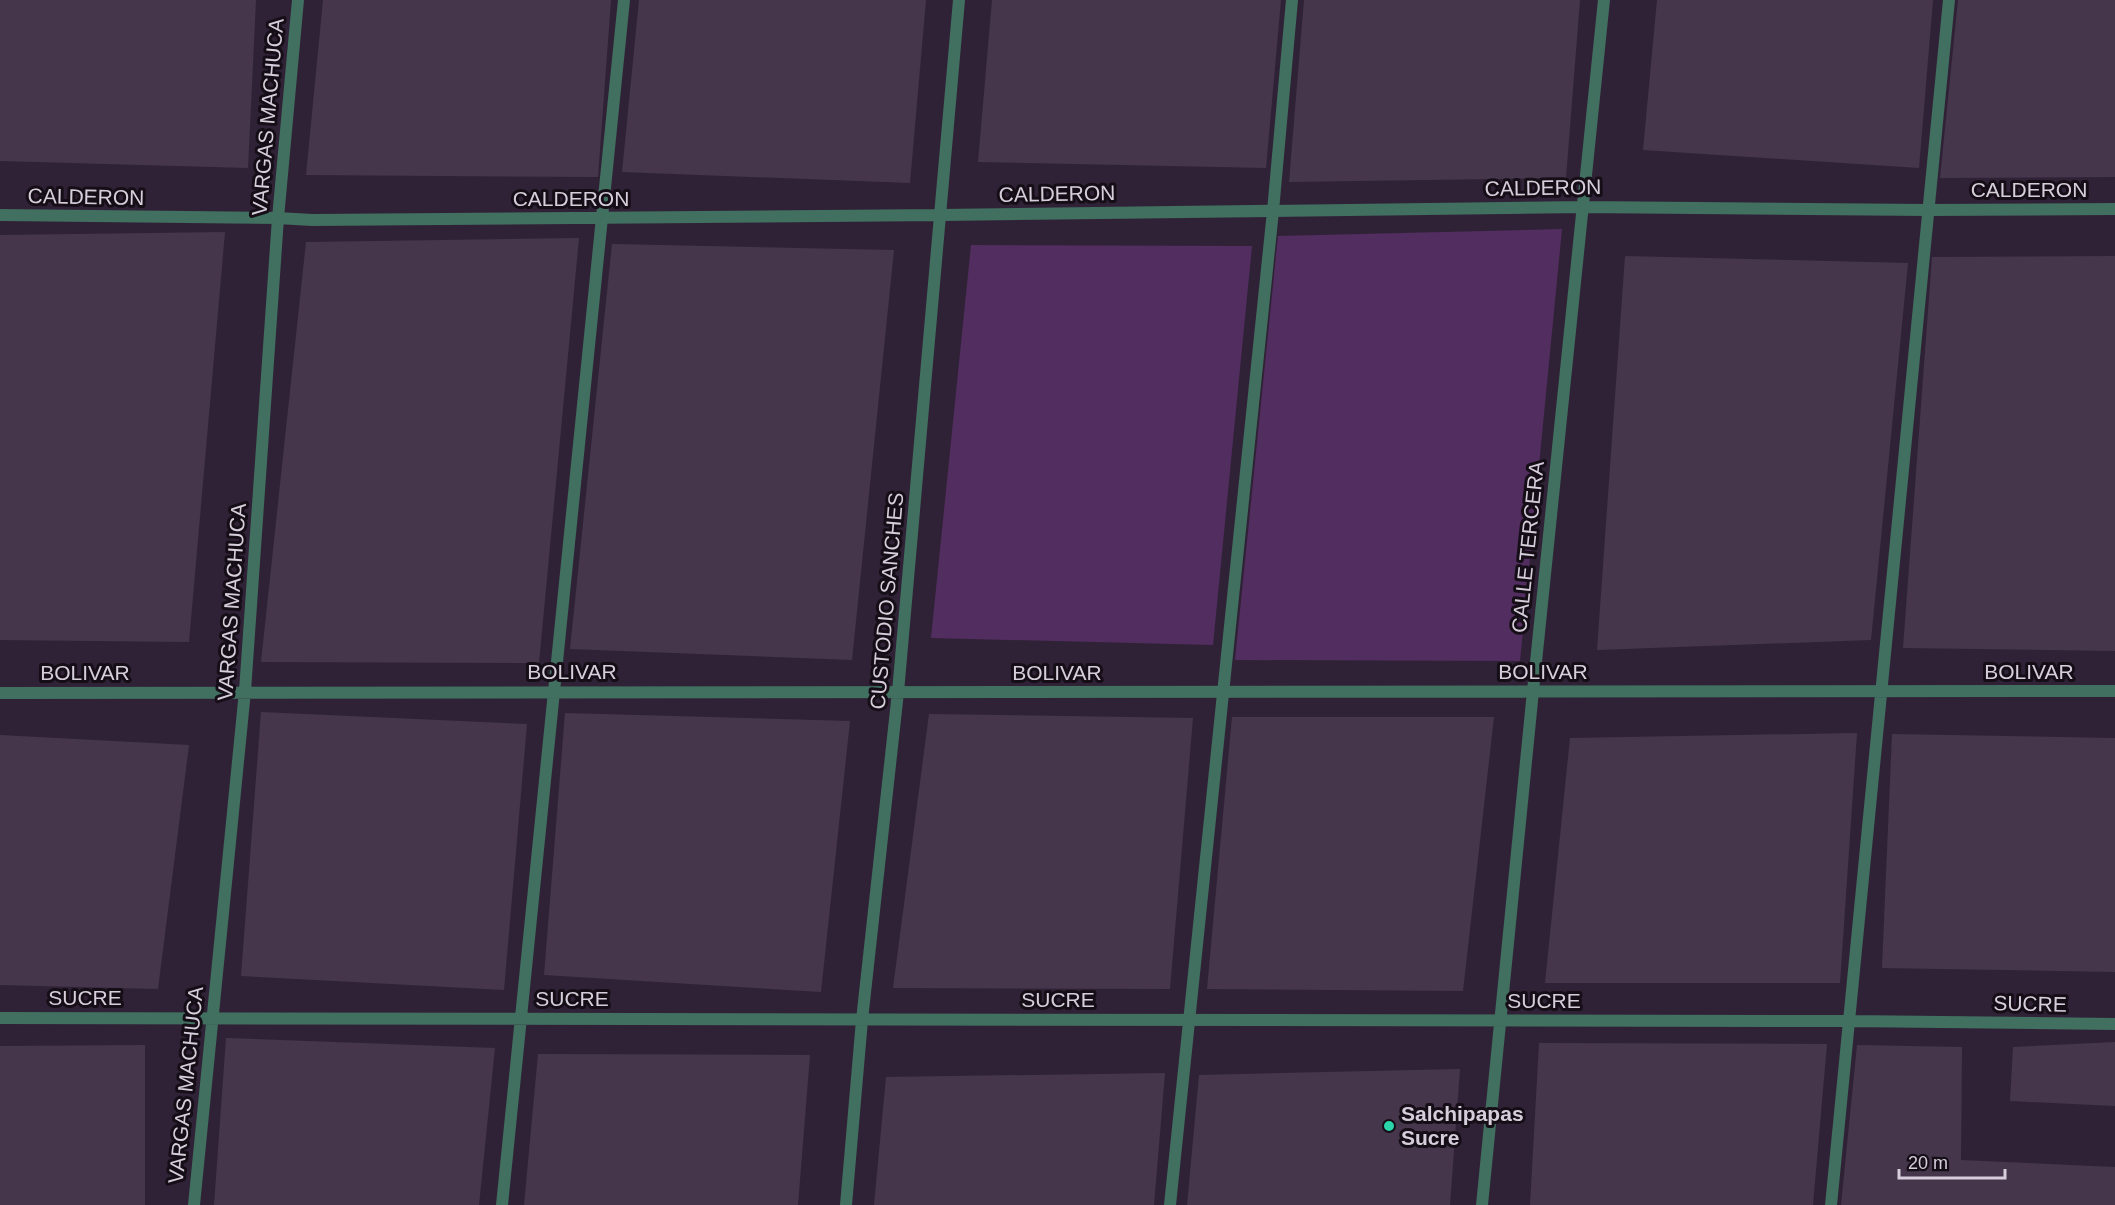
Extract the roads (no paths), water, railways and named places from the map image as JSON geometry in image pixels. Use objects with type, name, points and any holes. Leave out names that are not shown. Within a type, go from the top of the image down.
[{"type":"street","name":"VARGAS MACHUCA","points":[[194,1205],[245,691],[278,218],[298,0]]},
{"type":"street","points":[[502,1205],[624,0]]},
{"type":"street","name":"CUSTODIO SANCHES","points":[[846,1205],[862,1020],[898,692],[959,0]]},
{"type":"street","points":[[1170,1205],[1293,0]]},
{"type":"street","name":"CALLE TERCERA","points":[[1482,1205],[1604,0]]},
{"type":"street","points":[[1831,1205],[1949,0]]},
{"type":"street","name":"CALDERON","points":[[0,215],[312,220],[941,216],[1583,207],[2115,209]]},
{"type":"street","name":"BOLIVAR","points":[[0,693],[2115,691]]},
{"type":"street","name":"SUCRE","points":[[0,1018],[1849,1020],[2115,1024]]},
{"type":"place","name":"Salchipapas Sucre","points":[[1389,1126]]}]
